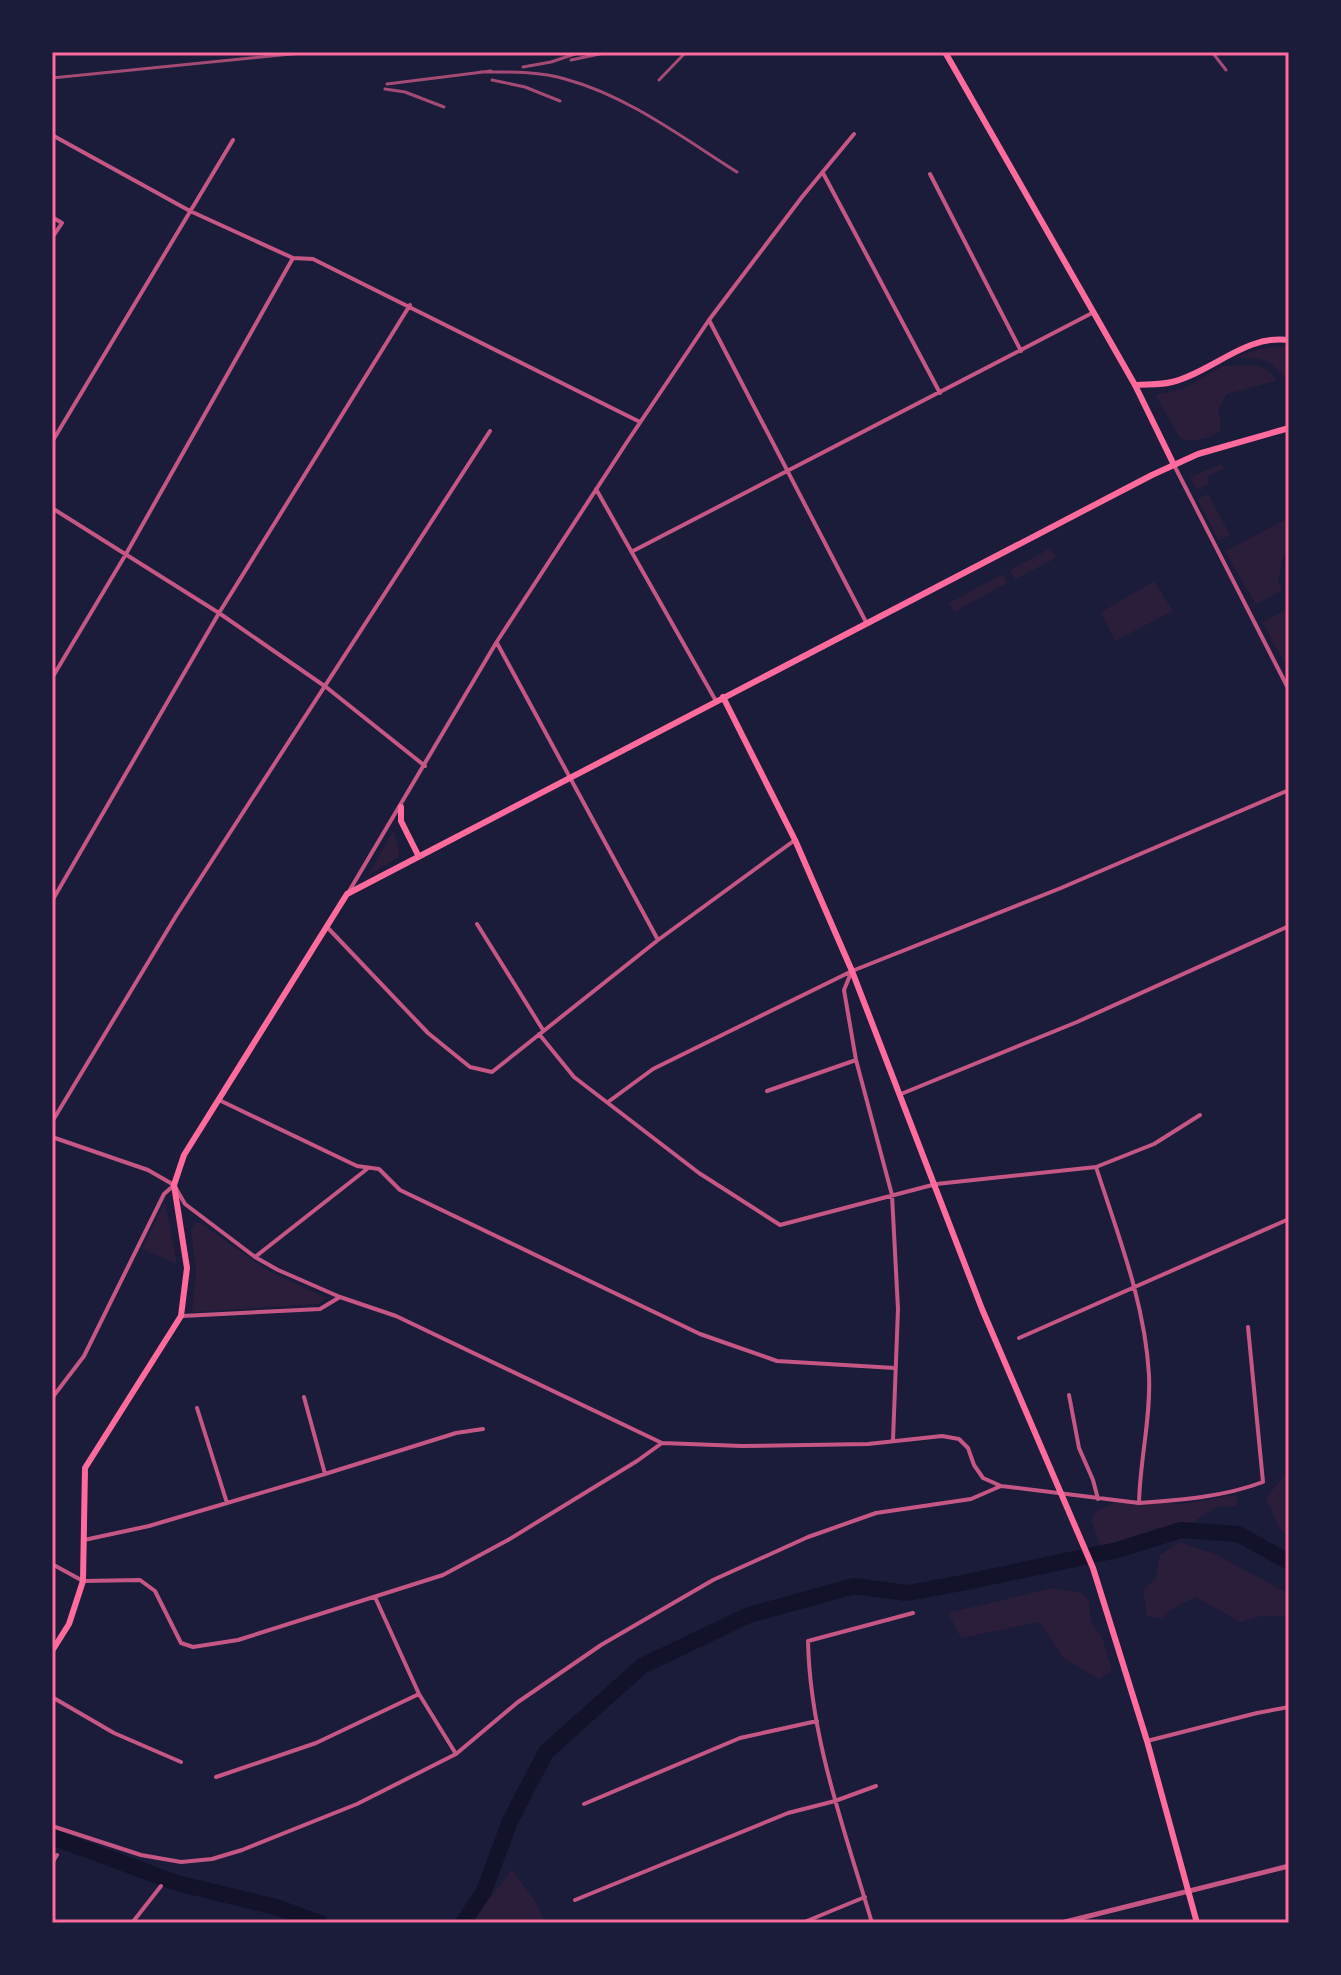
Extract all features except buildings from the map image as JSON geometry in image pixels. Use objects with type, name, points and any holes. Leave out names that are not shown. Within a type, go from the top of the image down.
[{"type":"main road","points":[[945,52],[1135,385],[1174,465]]},
{"type":"main road","points":[[1135,385],[1173,382],[1248,346],[1289,340]]},
{"type":"main road","points":[[52,1651],[69,1624],[83,1581],[85,1468],[181,1316],[186,1289],[186,1251],[174,1185],[184,1155],[347,894],[866,622],[1174,465],[1209,451],[1289,428]]},
{"type":"main road","points":[[720,699],[795,840],[852,971],[982,1309],[1093,1568],[1147,1741],[1197,1923]]},
{"type":"main road","points":[[401,807],[401,821],[418,855]]},
{"type":"street","points":[[347,894],[496,643],[640,422],[709,320],[854,134]]},
{"type":"street","points":[[52,135],[190,211],[293,258],[313,259],[640,422]]},
{"type":"street","points":[[52,442],[233,140]]},
{"type":"street","points":[[823,173],[940,393]]},
{"type":"street","points":[[930,174],[1021,351]]},
{"type":"street","points":[[52,217],[62,223],[52,238]]},
{"type":"street","points":[[52,678],[126,554],[293,258]]},
{"type":"street","points":[[52,901],[219,613],[410,305]]},
{"type":"street","points":[[633,551],[1094,312]]},
{"type":"street","points":[[709,320],[866,622]]},
{"type":"street","points":[[52,1122],[176,916],[490,431]]},
{"type":"street","points":[[1174,465],[1289,690]]},
{"type":"street","points":[[596,489],[720,699]]},
{"type":"street","points":[[52,508],[219,613],[326,687],[425,766]]},
{"type":"street","points":[[496,643],[658,940]]},
{"type":"street","points":[[608,1102],[653,1069],[852,971],[1061,888],[1289,790]]},
{"type":"street","points":[[327,927],[428,1033],[470,1067],[492,1072],[658,940],[795,840]]},
{"type":"street","points":[[477,924],[541,1032],[574,1077],[699,1173],[780,1225],[936,1184],[1096,1167],[1154,1144],[1200,1115]]},
{"type":"street","points":[[901,1094],[1090,1016],[1289,926]]},
{"type":"street","points":[[852,971],[844,990],[856,1060],[892,1195],[898,1309],[893,1440]]},
{"type":"street","points":[[767,1091],[856,1060]]},
{"type":"street","points":[[217,1100],[357,1166],[379,1169],[400,1190],[700,1334],[777,1361],[895,1368]]},
{"type":"street","points":[[52,1137],[148,1170],[174,1185],[185,1204],[255,1257],[278,1270],[340,1297],[396,1316],[662,1443],[868,1444],[942,1436],[959,1439],[968,1448],[983,1478],[1001,1486],[1139,1503],[1239,1491],[1263,1482],[1248,1327]]},
{"type":"street","points":[[255,1257],[369,1167]]},
{"type":"street","points":[[1096,1167],[1134,1286],[1149,1373],[1149,1419],[1140,1468],[1139,1503]]},
{"type":"street","points":[[52,1398],[84,1356],[164,1194],[174,1185]]},
{"type":"street","points":[[1019,1338],[1289,1219]]},
{"type":"street","points":[[181,1316],[320,1309],[340,1297]]},
{"type":"street","points":[[1069,1395],[1079,1448],[1098,1499]]},
{"type":"street","points":[[304,1397],[325,1474]]},
{"type":"street","points":[[197,1408],[227,1503]]},
{"type":"street","points":[[84,1540],[149,1526],[456,1433],[483,1429]]},
{"type":"street","points":[[52,1564],[83,1581],[140,1580],[155,1591],[181,1643],[193,1647],[238,1640],[443,1575],[625,1469],[662,1443]]},
{"type":"street","points":[[52,1826],[141,1855],[181,1862],[212,1859],[242,1850],[357,1804],[456,1754],[518,1702],[601,1645],[713,1580],[808,1537],[876,1513],[971,1499],[1001,1486]]},
{"type":"street","points":[[375,1597],[419,1694],[456,1754]]},
{"type":"street","points":[[872,1923],[835,1801],[809,1684],[808,1641],[913,1613]]},
{"type":"street","points":[[216,1777],[316,1743],[419,1694]]},
{"type":"street","points":[[52,1697],[114,1733],[181,1762]]},
{"type":"street","points":[[1147,1741],[1289,1707]]},
{"type":"street","points":[[584,1804],[740,1738],[817,1721]]},
{"type":"street","points":[[575,1900],[788,1813],[876,1786]]},
{"type":"street","points":[[52,1863],[57,1855]]},
{"type":"street","points":[[1061,1923],[1289,1866]]},
{"type":"street","points":[[132,1923],[161,1886]]},
{"type":"street","points":[[802,1923],[865,1897]]},
{"type":"shaded area","points":[[1289,347],[1289,382],[1265,361],[1234,358],[1259,349]]},
{"type":"shaded area","points":[[1223,366],[1261,367],[1276,381],[1227,394],[1218,410],[1221,422],[1219,432],[1200,440],[1180,438],[1155,395],[1183,389]]},
{"type":"shaded area","points":[[1222,464],[1224,469],[1208,476],[1209,484],[1197,490],[1190,477]]},
{"type":"shaded area","points":[[1208,494],[1230,535],[1219,541],[1197,499]]},
{"type":"shaded area","points":[[1289,518],[1289,545],[1282,560],[1278,583],[1283,590],[1256,605],[1225,551]]},
{"type":"shaded area","points":[[1051,548],[1056,558],[1015,579],[1010,570]]},
{"type":"shaded area","points":[[1003,574],[1007,583],[954,612],[949,603]]},
{"type":"shaded area","points":[[1154,581],[1173,611],[1115,641],[1101,612]]},
{"type":"shaded area","points":[[1284,611],[1289,625],[1289,660],[1284,662],[1262,622]]},
{"type":"shaded area","points":[[394,830],[398,858],[368,875]]},
{"type":"shaded area","points":[[165,1201],[177,1264],[142,1249]]},
{"type":"shaded area","points":[[195,1223],[201,1223],[265,1269],[326,1298],[319,1304],[192,1312],[196,1271],[191,1230]]},
{"type":"shaded area","points":[[1289,1476],[1289,1535],[1280,1529],[1266,1498],[1283,1477]]},
{"type":"shaded area","points":[[1236,1495],[1238,1506],[1216,1507],[1181,1530],[1103,1553],[1091,1520],[1097,1510],[1124,1499],[1181,1504]]},
{"type":"shaded area","points":[[1179,1542],[1217,1555],[1289,1594],[1289,1616],[1261,1616],[1240,1622],[1195,1597],[1160,1619],[1147,1616],[1143,1590],[1156,1578],[1160,1555]]},
{"type":"shaded area","points":[[1053,1588],[1081,1593],[1089,1601],[1091,1622],[1102,1637],[1112,1671],[1099,1679],[1064,1659],[1039,1622],[961,1638],[948,1613]]},
{"type":"shaded area","points":[[512,1869],[536,1903],[545,1923],[471,1923]]},
{"type":"waterway","points":[[463,1923],[484,1891],[510,1821],[546,1752],[642,1666],[749,1615],[854,1586],[907,1593],[962,1583],[1117,1550],[1181,1530],[1238,1534],[1289,1562]]},
{"type":"waterway","points":[[52,1837],[177,1883],[276,1907],[320,1923]]},
{"type":"railway","points":[[52,78],[311,52]]},
{"type":"railway","points":[[523,67],[581,52]]},
{"type":"railway","points":[[571,60],[609,52]]},
{"type":"railway","points":[[659,80],[686,52]]},
{"type":"railway","points":[[1212,52],[1226,70]]},
{"type":"railway","points":[[387,84],[491,71]]},
{"type":"railway","points":[[480,72],[523,72],[588,86],[654,119],[737,172]]},
{"type":"railway","points":[[492,80],[525,87],[560,101]]},
{"type":"railway","points":[[385,89],[405,92],[444,107]]}]
